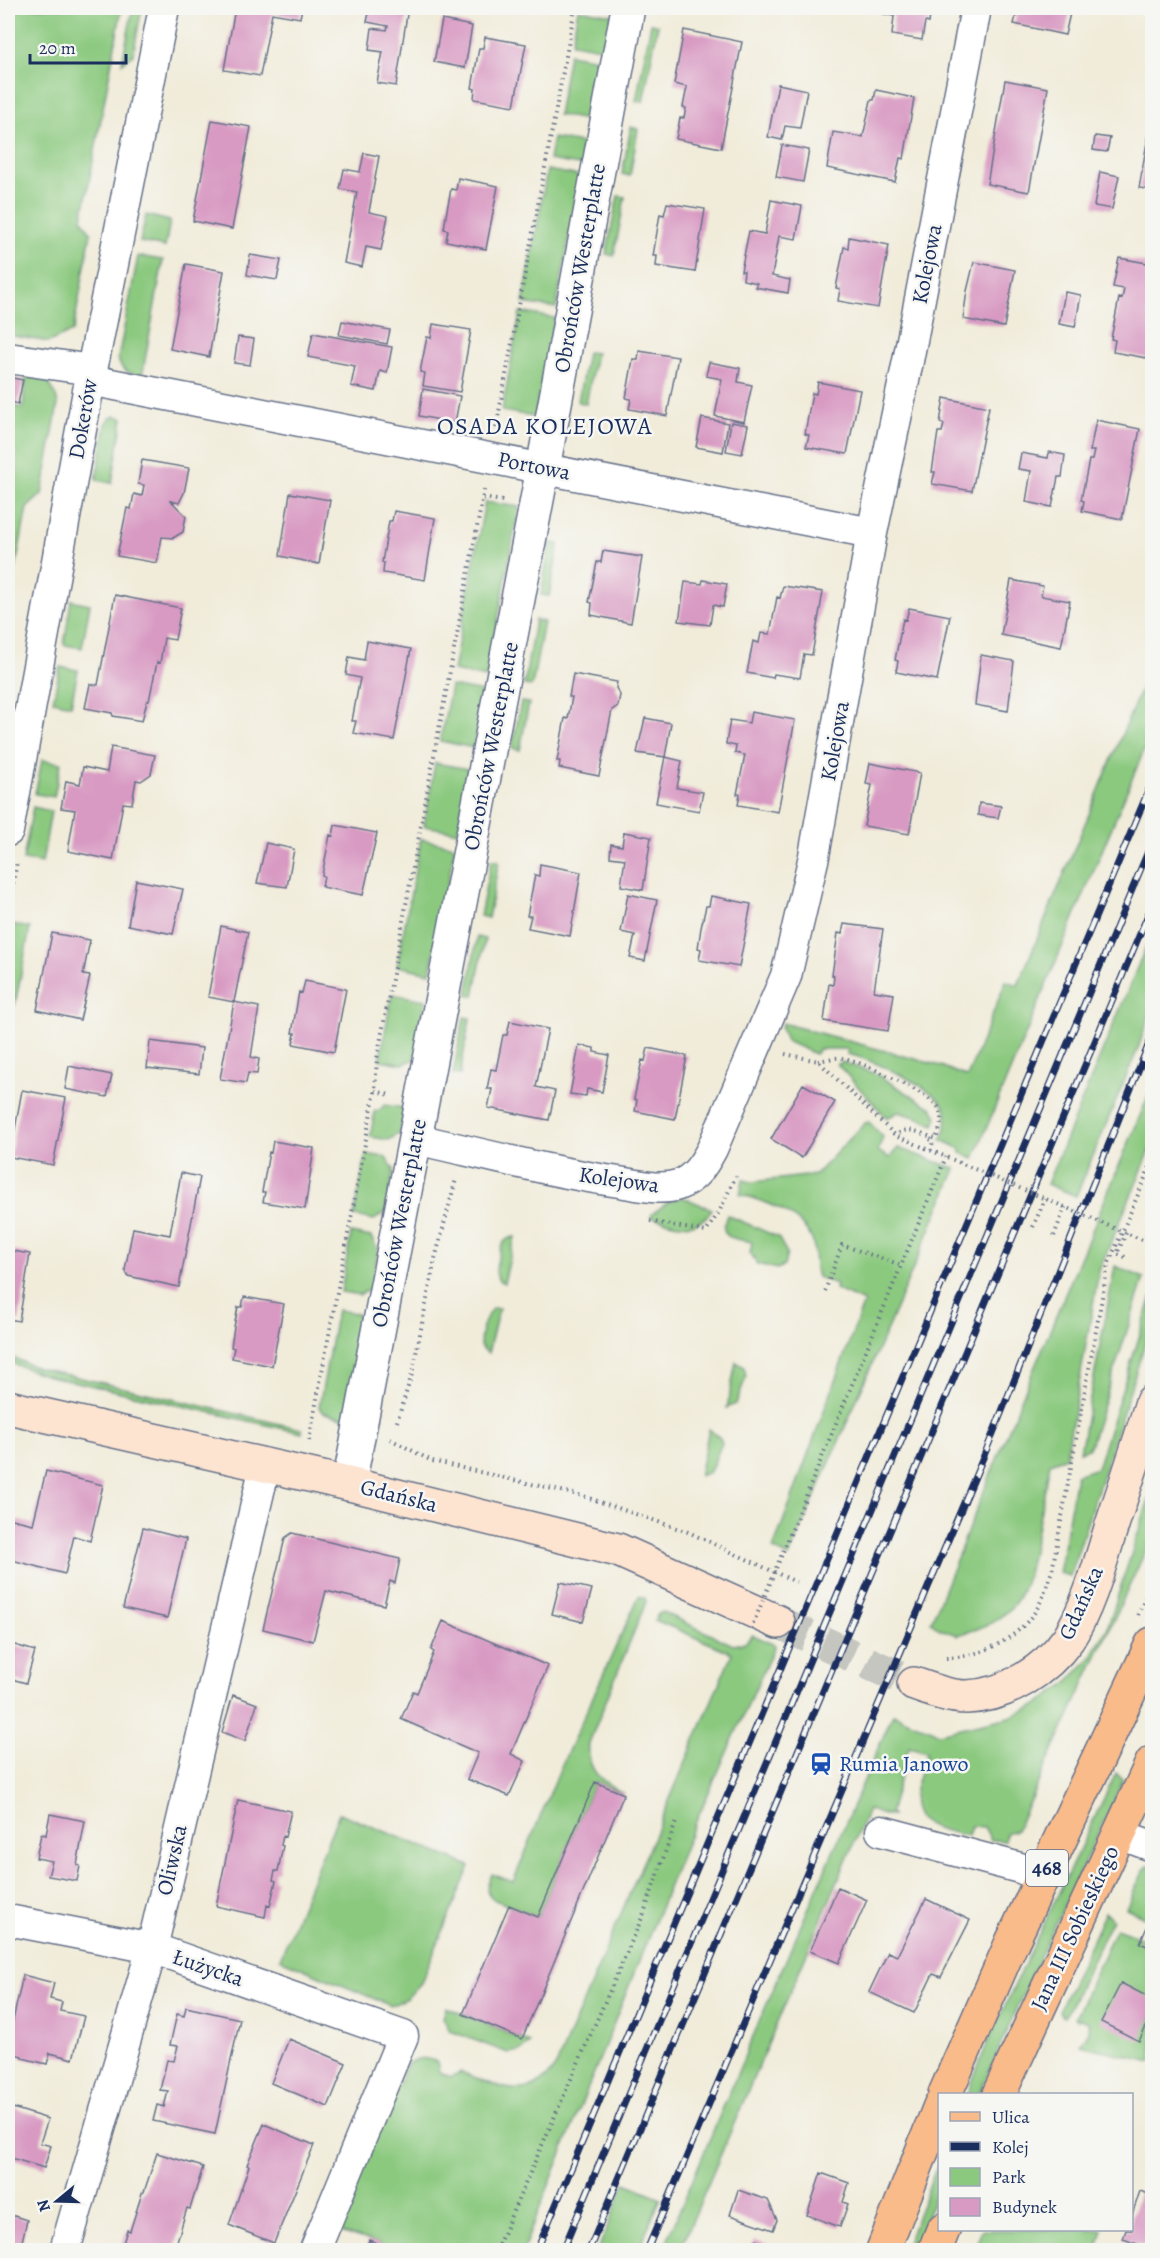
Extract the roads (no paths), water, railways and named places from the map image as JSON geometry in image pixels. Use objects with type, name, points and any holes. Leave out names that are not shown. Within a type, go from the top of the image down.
[{"type":"main road","name":"Gdańska","points":[[914,1684],[968,1697],[994,1692],[1021,1681],[1045,1665],[1056,1654],[1068,1638],[1094,1583],[1152,1402]]},
{"type":"main road","name":"Gdańska","points":[[8,1407],[349,1484],[618,1550],[764,1625]]},
{"type":"main road","name":"468","points":[[945,2093],[1152,1644]]},
{"type":"main road","name":"Jana III Sobieskiego","points":[[999,2093],[1152,1763]]},
{"type":"main road","points":[[883,2250],[938,2109]]},
{"type":"main road","points":[[935,2250],[942,2231]]},
{"type":"street","name":"Dokerów","points":[[9,819],[91,375],[164,8]]},
{"type":"street","name":"Obrońców Westerplatte","points":[[349,1484],[543,468],[628,8]]},
{"type":"street","name":"Kolejowa","points":[[416,1139],[597,1179],[650,1187],[668,1188],[681,1184],[694,1176],[704,1164],[786,976],[814,856],[872,533],[908,361],[976,8]]},
{"type":"street","name":"Portowa","points":[[8,358],[872,533]]},
{"type":"street","name":"Oliwska","points":[[65,2250],[152,1948],[265,1466]]},
{"type":"street","points":[[881,1831],[1020,1868],[1043,1877]]},
{"type":"street","points":[[1119,1834],[1152,1846]]},
{"type":"street","name":"Łużycka","points":[[8,1920],[152,1948],[403,2036],[315,2250]]},
{"type":"tunnel","points":[[778,1622],[914,1684]]},
{"type":"railway","points":[[537,2250],[1152,782]]},
{"type":"railway","points":[[563,2250],[1152,842]]},
{"type":"railway","points":[[589,2250],[1152,905]]},
{"type":"railway","points":[[647,2250],[988,1446],[1152,1036]]},
{"type":"place","name":"Rumia Janowo","points":[[821,1764]]},
{"type":"district","name":"OSADA KOLEJOWA","points":[[545,426]]}]
